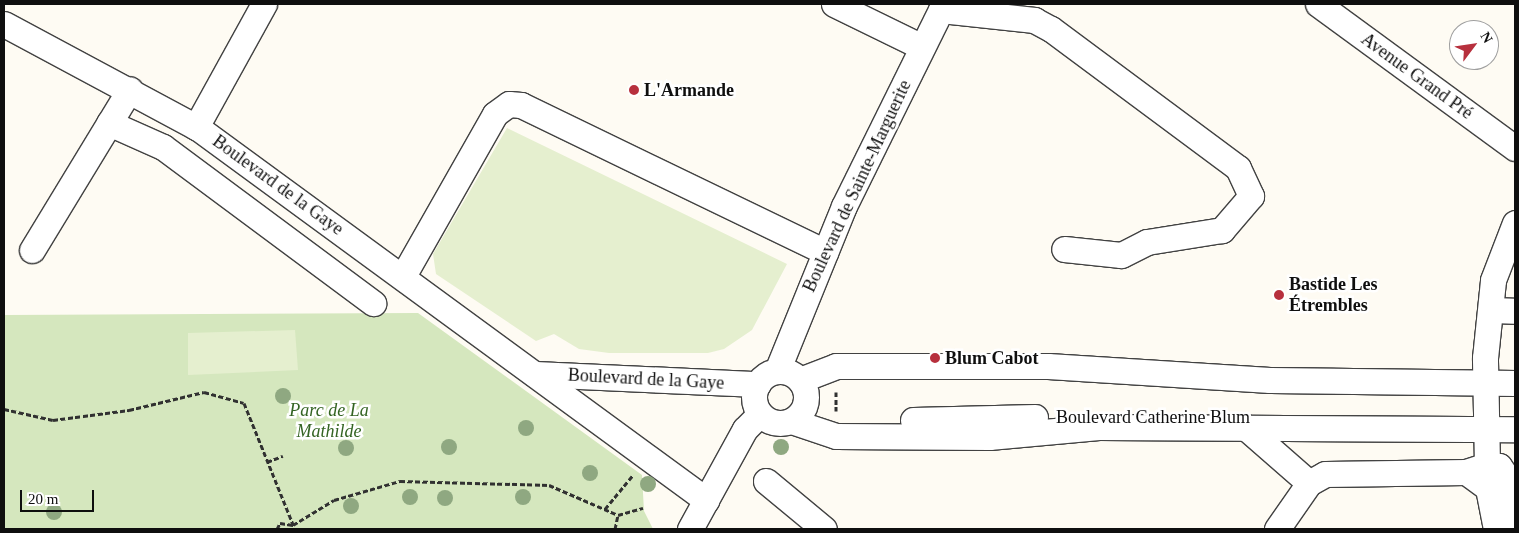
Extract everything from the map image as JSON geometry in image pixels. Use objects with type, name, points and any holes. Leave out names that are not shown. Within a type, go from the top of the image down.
[{"type":"street","points":[[196,127],[264,4]]},
{"type":"street","points":[[834,4],[922,47]]},
{"type":"street","name":"Avenue Grand Pré","points":[[1318,4],[1515,148]]},
{"type":"street","points":[[942,7],[1034,20],[1051,29],[1238,168],[1252,196],[1222,230],[1147,242],[1121,255],[1064,249]]},
{"type":"street","name":"Boulevard de Sainte-Marguerite","points":[[767,378],[942,7]]},
{"type":"street","name":"Boulevard de la Gaye","points":[[4,24],[130,89],[196,127],[403,276],[706,500]]},
{"type":"street","points":[[32,250],[130,89]]},
{"type":"street","points":[[403,276],[495,114],[509,104],[521,105],[825,252]]},
{"type":"street","points":[[109,122],[163,147],[373,303]]},
{"type":"street","points":[[1496,529],[1488,488],[1476,468],[1486,406],[1493,280],[1515,223]]},
{"type":"street","points":[[1491,310],[1515,311]]},
{"type":"street","points":[[800,380],[806,403],[791,421],[769,421],[760,414],[754,396],[767,378],[800,380],[836,366],[1048,366],[1270,380],[1486,406],[1515,429]]},
{"type":"street","name":"Boulevard de la Gaye","points":[[536,374],[767,378]]},
{"type":"street","points":[[1486,406],[1515,383]]},
{"type":"street","name":"Boulevard Catherine Blum","points":[[791,421],[1242,424],[1486,406],[1515,395]]},
{"type":"street","name":"Boulevard Catherine Blum","points":[[1486,406],[1515,419]]},
{"type":"street","points":[[690,529],[744,429],[760,414]]},
{"type":"street","points":[[1242,424],[1309,483]]},
{"type":"street","points":[[1277,529],[1309,483],[1325,474],[1499,466],[1508,479],[1510,529]]},
{"type":"street","points":[[766,481],[824,529]]},
{"type":"path","points":[[4,409],[53,420],[129,410],[204,392],[244,403],[295,529]]},
{"type":"path","points":[[267,462],[282,456]]},
{"type":"path","points":[[605,509],[636,471]]},
{"type":"path","points":[[277,529],[280,523],[293,525],[334,500],[400,481],[549,484],[618,515],[643,508]]},
{"type":"path","points":[[615,529],[618,515]]},
{"type":"green space","points":[[507,128],[787,264],[752,330],[724,349],[708,353],[609,353],[579,349],[554,334],[536,341],[436,274],[433,254]]},
{"type":"green space","name":"Parc de La Mathilde","points":[[418,313],[642,475],[644,511],[653,529],[4,529],[4,315]]},
{"type":"green space","points":[[295,330],[298,370],[188,375],[188,333]]},
{"type":"place","name":"L'Armande","points":[[634,90]]},
{"type":"place","name":"Bastide Les Étrembles","points":[[1279,295]]},
{"type":"place","name":"Blum Cabot","points":[[935,358]]}]
